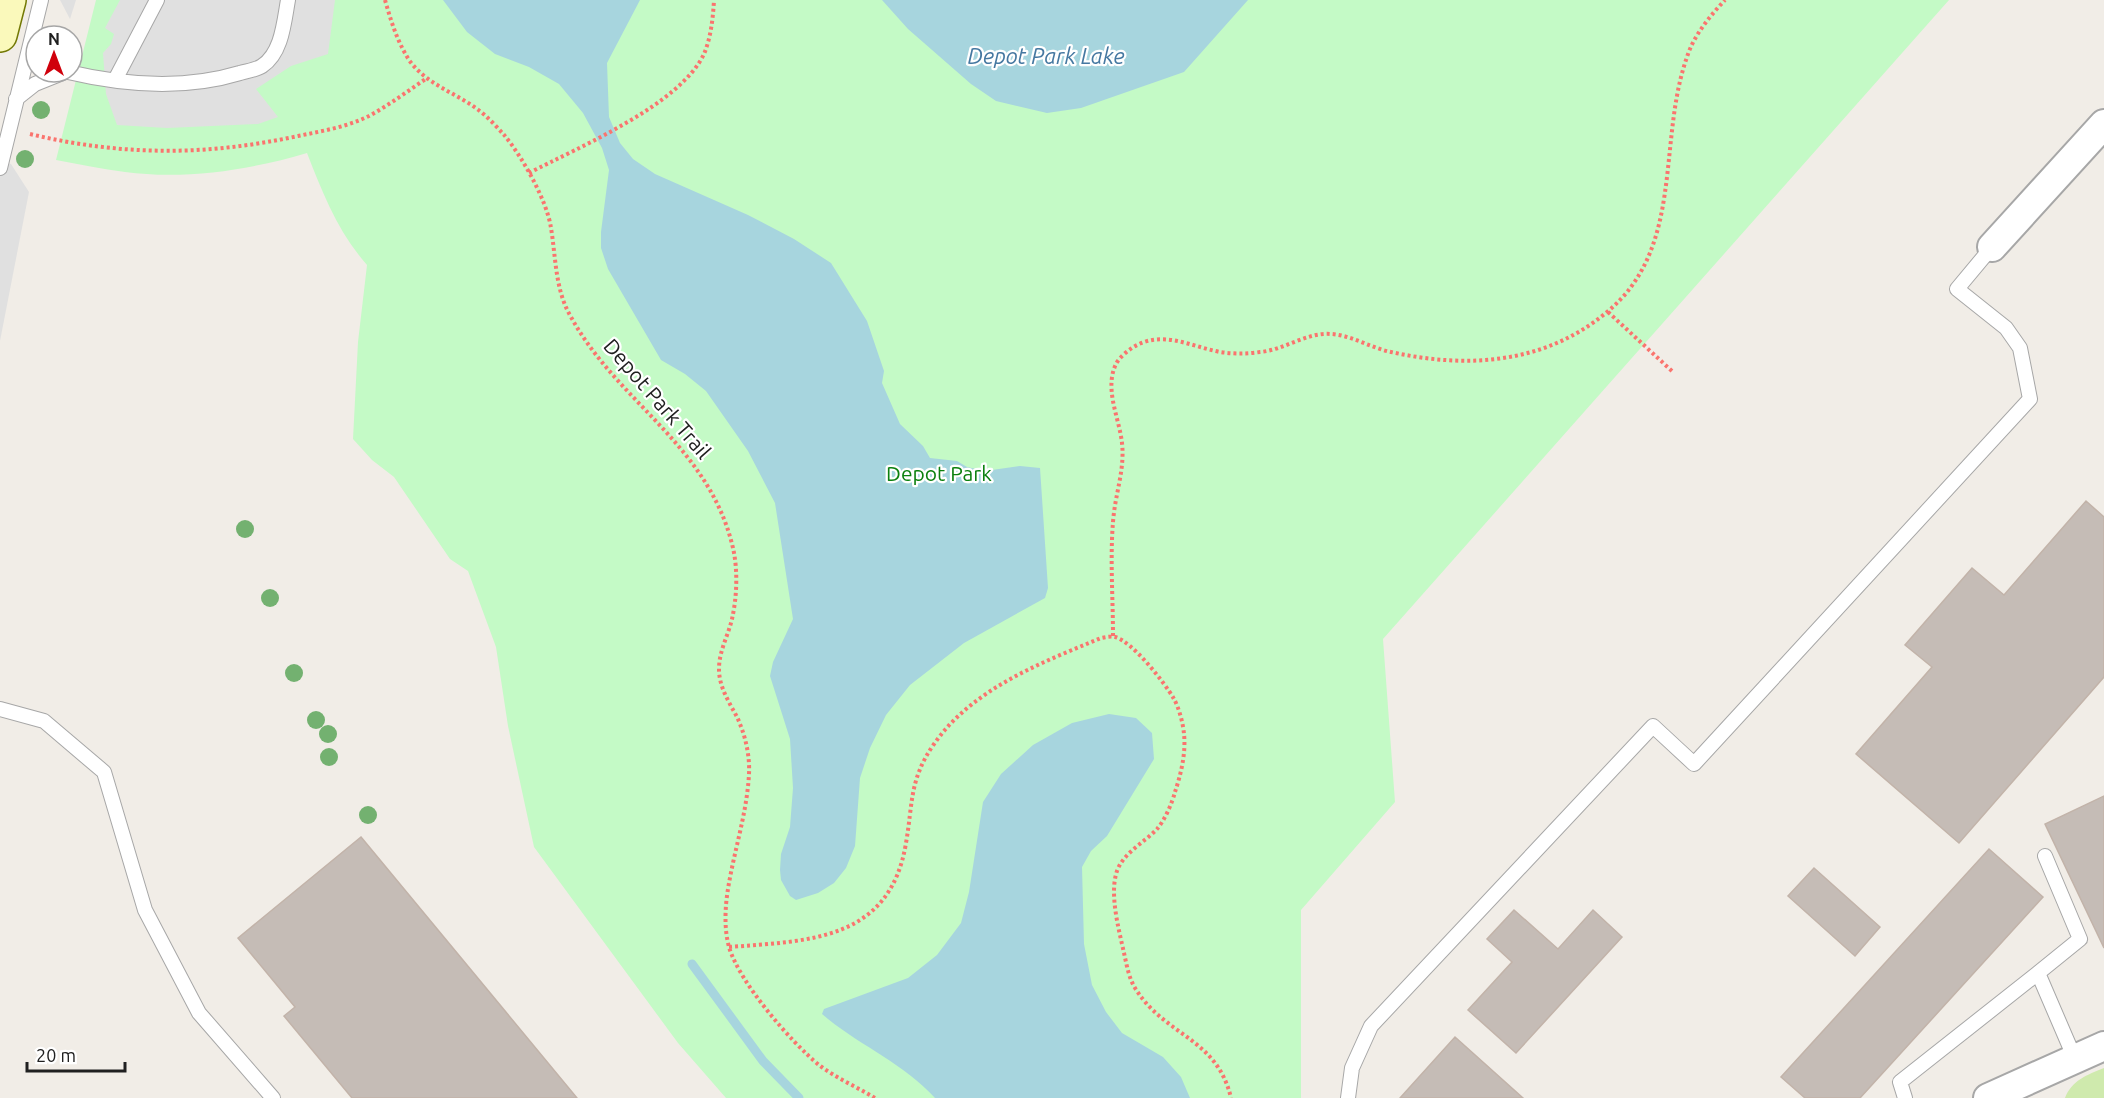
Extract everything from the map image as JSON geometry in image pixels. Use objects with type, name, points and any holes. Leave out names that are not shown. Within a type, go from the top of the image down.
[{"type":"main road","points":[[0,35],[29,4]]},
{"type":"street","points":[[1992,247],[2104,124]]},
{"type":"street","points":[[1988,1098],[2035,1089],[2074,1059],[2104,1046]]},
{"type":"lane","points":[[115,80],[157,0]]},
{"type":"lane","points":[[84,75],[115,80],[173,84],[219,79],[262,66],[280,43],[288,0]]},
{"type":"lane","points":[[29,4],[38,24]]},
{"type":"lane","points":[[0,168],[16,99],[29,4]]},
{"type":"lane","points":[[16,99],[35,84]]},
{"type":"lane","points":[[1348,1098],[1352,1068],[1371,1026],[1653,726],[1694,764],[2030,399],[2020,348],[2006,328],[1957,289],[1992,247]]},
{"type":"lane","points":[[0,709],[44,721],[104,772],[145,910],[199,1013],[273,1098]]},
{"type":"lane","points":[[1905,1098],[1900,1082],[2080,939],[2045,856]]},
{"type":"lane","points":[[2038,973],[2074,1059]]},
{"type":"path","name":"Depot Park Trail","points":[[385,0],[396,37],[411,62],[426,78],[478,109],[505,137],[529,173],[551,224],[556,274],[570,316],[606,368],[676,440],[703,477],[721,513],[733,549],[736,585],[732,619],[723,645],[719,669],[723,691],[738,721],[747,748],[749,773],[727,891],[726,917],[729,947],[743,975],[808,1055],[836,1076],[875,1098]]},
{"type":"path","points":[[529,173],[646,110],[683,84],[703,55],[712,29],[714,0]]},
{"type":"path","points":[[1113,636],[1113,519],[1123,469],[1112,379],[1117,362],[1129,350],[1148,341],[1170,339],[1221,352],[1263,352],[1328,333],[1392,352],[1420,357],[1502,361],[1557,343],[1608,312],[1636,279],[1653,246],[1662,222],[1674,116],[1685,62],[1703,26],[1725,0]]},
{"type":"path","points":[[50,139],[144,152],[246,146],[335,128],[368,116],[426,78]]},
{"type":"path","points":[[1608,312],[1673,372]]},
{"type":"path","points":[[729,947],[775,944],[812,937],[850,926],[870,915],[886,899],[902,865],[911,791],[920,769],[935,743],[954,721],[977,701],[1022,672],[1101,638],[1113,636],[1122,640],[1161,680],[1174,700],[1184,734],[1181,772],[1167,812],[1159,827],[1124,859],[1116,872],[1114,889],[1117,914],[1129,976],[1137,992],[1153,1009],[1220,1066],[1227,1079],[1231,1098]]},
{"type":"green space","name":"Depot Park","points":[[96,0],[1949,0],[1383,639],[1395,802],[1301,910],[1301,1098],[726,1098],[678,1043],[534,847],[508,726],[496,647],[468,571],[450,559],[394,477],[372,460],[353,439],[358,342],[367,265],[339,226],[307,153],[240,169],[171,175],[125,172],[56,160],[75,84],[84,84],[84,48]]},
{"type":"green space","points":[[2104,1068],[2104,1098],[2065,1098],[2076,1082]]},
{"type":"shaded area","points":[[60,0],[76,0],[70,19]]},
{"type":"shaded area","points":[[120,0],[335,0],[328,54],[291,66],[256,89],[278,117],[258,124],[167,128],[117,125],[106,94],[103,53],[111,44],[114,34],[105,28]]},
{"type":"shaded area","points":[[0,161],[11,164],[29,192],[0,341]]},
{"type":"water","points":[[443,0],[640,0],[607,63],[609,117],[620,143],[633,159],[655,174],[748,215],[794,239],[831,263],[867,321],[884,371],[882,383],[900,424],[923,446],[930,458],[957,461],[967,467],[985,471],[1020,466],[1040,468],[1048,588],[1045,598],[964,643],[910,685],[886,715],[870,748],[860,778],[855,846],[846,868],[834,883],[818,893],[796,900],[790,896],[781,880],[781,854],[790,827],[793,788],[790,739],[770,676],[773,662],[793,619],[775,503],[748,451],[706,391],[685,374],[661,360],[608,269],[601,248],[601,232],[609,170],[602,148],[583,113],[559,84],[529,67],[495,54],[467,32]]},
{"type":"water","name":"Depot Park Lake","points":[[882,0],[1248,0],[1184,72],[1081,108],[1047,113],[996,101],[971,84],[908,29]]},
{"type":"water","points":[[1109,714],[1136,718],[1152,733],[1154,759],[1107,836],[1091,851],[1082,867],[1084,944],[1092,985],[1106,1012],[1122,1033],[1163,1057],[1181,1077],[1190,1098],[935,1098],[897,1065],[828,1019],[822,1014],[824,1009],[908,978],[937,955],[961,923],[969,892],[983,802],[1001,774],[1033,745],[1072,723]]},
{"type":"building","points":[[2086,501],[2104,517],[2104,677],[1959,843],[1856,754],[1932,667],[1905,645],[1972,568],[2004,595]]},
{"type":"building","points":[[2104,796],[2104,948],[2045,824]]},
{"type":"building","points":[[361,837],[577,1098],[352,1098],[284,1016],[295,1007],[238,938]]},
{"type":"building","points":[[1989,849],[2043,897],[1860,1098],[1805,1098],[1781,1077]]},
{"type":"building","points":[[1814,868],[1880,927],[1855,956],[1788,896]]},
{"type":"building","points":[[1514,910],[1558,949],[1593,910],[1622,937],[1516,1053],[1468,1010],[1512,962],[1487,939]]},
{"type":"building","points":[[1455,1037],[1523,1098],[1400,1098]]},
{"type":"waterway","points":[[692,964],[763,1061],[799,1098]]}]
